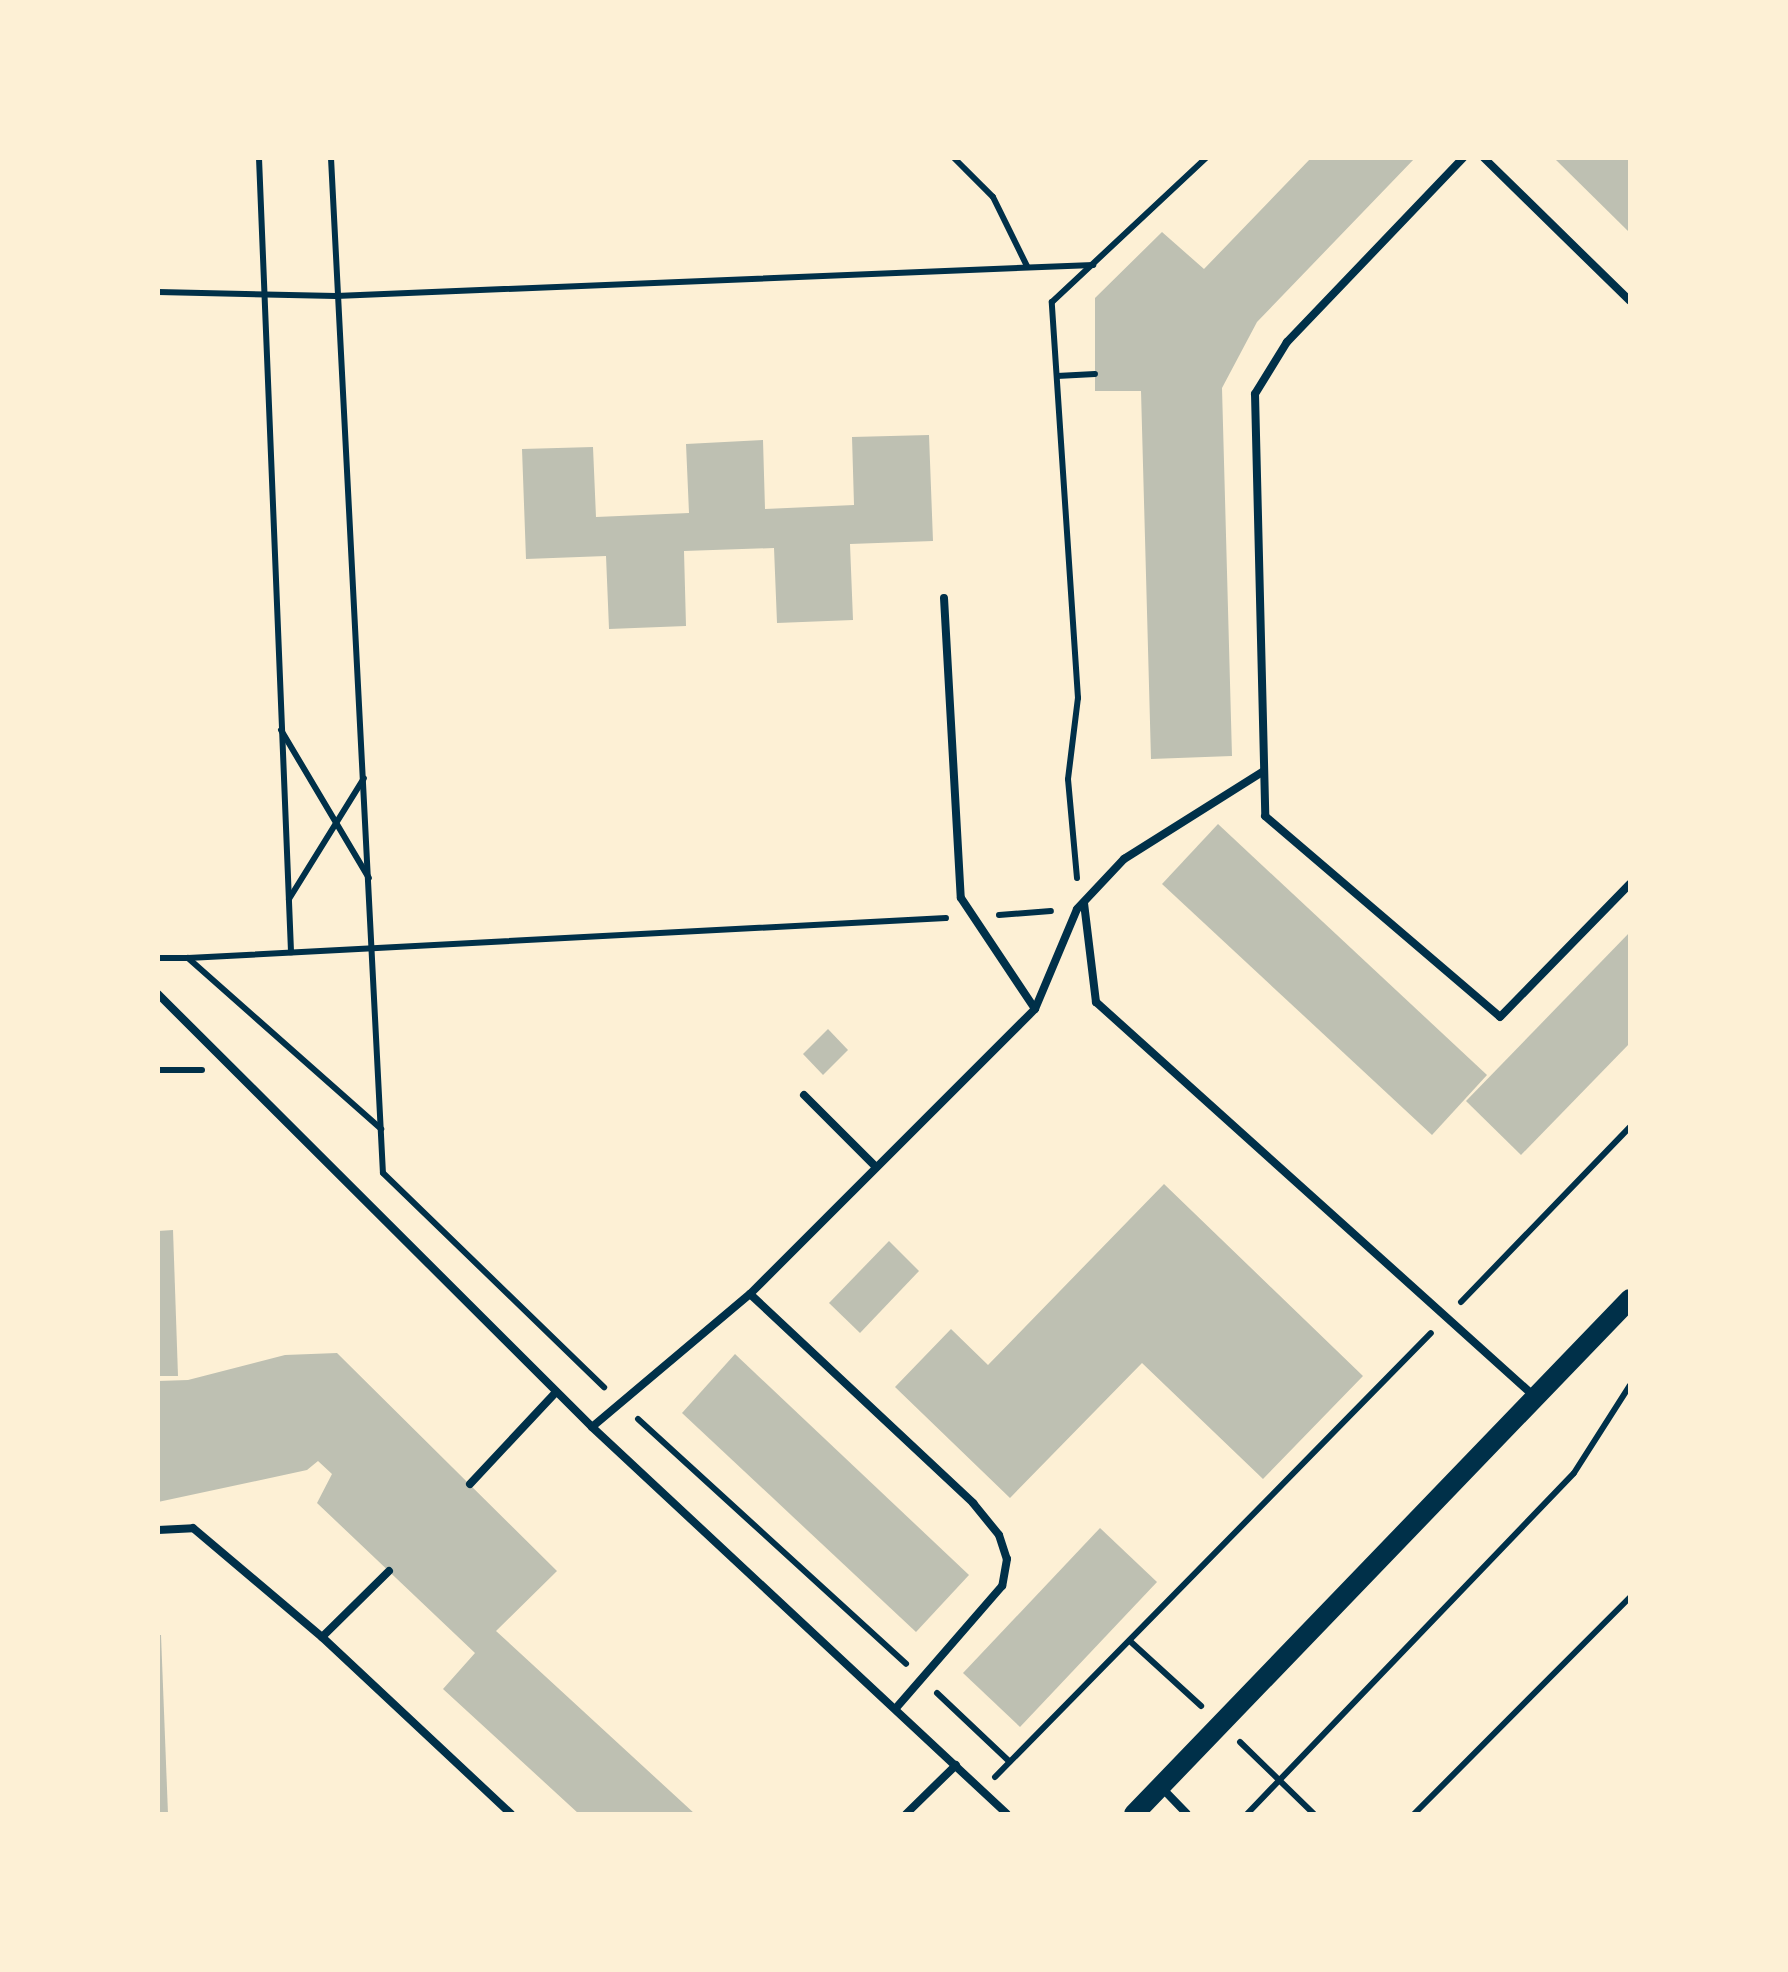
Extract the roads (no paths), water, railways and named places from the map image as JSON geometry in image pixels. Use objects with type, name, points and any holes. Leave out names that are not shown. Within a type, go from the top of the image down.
[{"type":"main road","points":[[1134,1814],[1630,1298]]},
{"type":"lane","points":[[1463,158],[1287,342],[1254,394],[1265,816],[1500,1017],[1630,884]]},
{"type":"lane","points":[[1484,158],[1630,301]]},
{"type":"lane","points":[[944,598],[961,898],[1035,1009]]},
{"type":"lane","points":[[592,1427],[750,1294],[1035,1009],[1080,906],[1124,859],[1264,770]]},
{"type":"lane","points":[[1080,906],[1096,1002],[1536,1398]]},
{"type":"lane","points":[[158,994],[592,1427],[897,1707],[1007,1814]]},
{"type":"lane","points":[[804,1094],[876,1167]]},
{"type":"lane","points":[[750,1294],[973,1503],[998,1534],[1007,1560],[1002,1586],[897,1707]]},
{"type":"lane","points":[[470,1484],[556,1392]]},
{"type":"lane","points":[[158,1530],[193,1528],[322,1636],[511,1814]]},
{"type":"lane","points":[[322,1636],[389,1571]]},
{"type":"lane","points":[[906,1814],[956,1765]]},
{"type":"lane","points":[[1161,1787],[1187,1814]]}]
